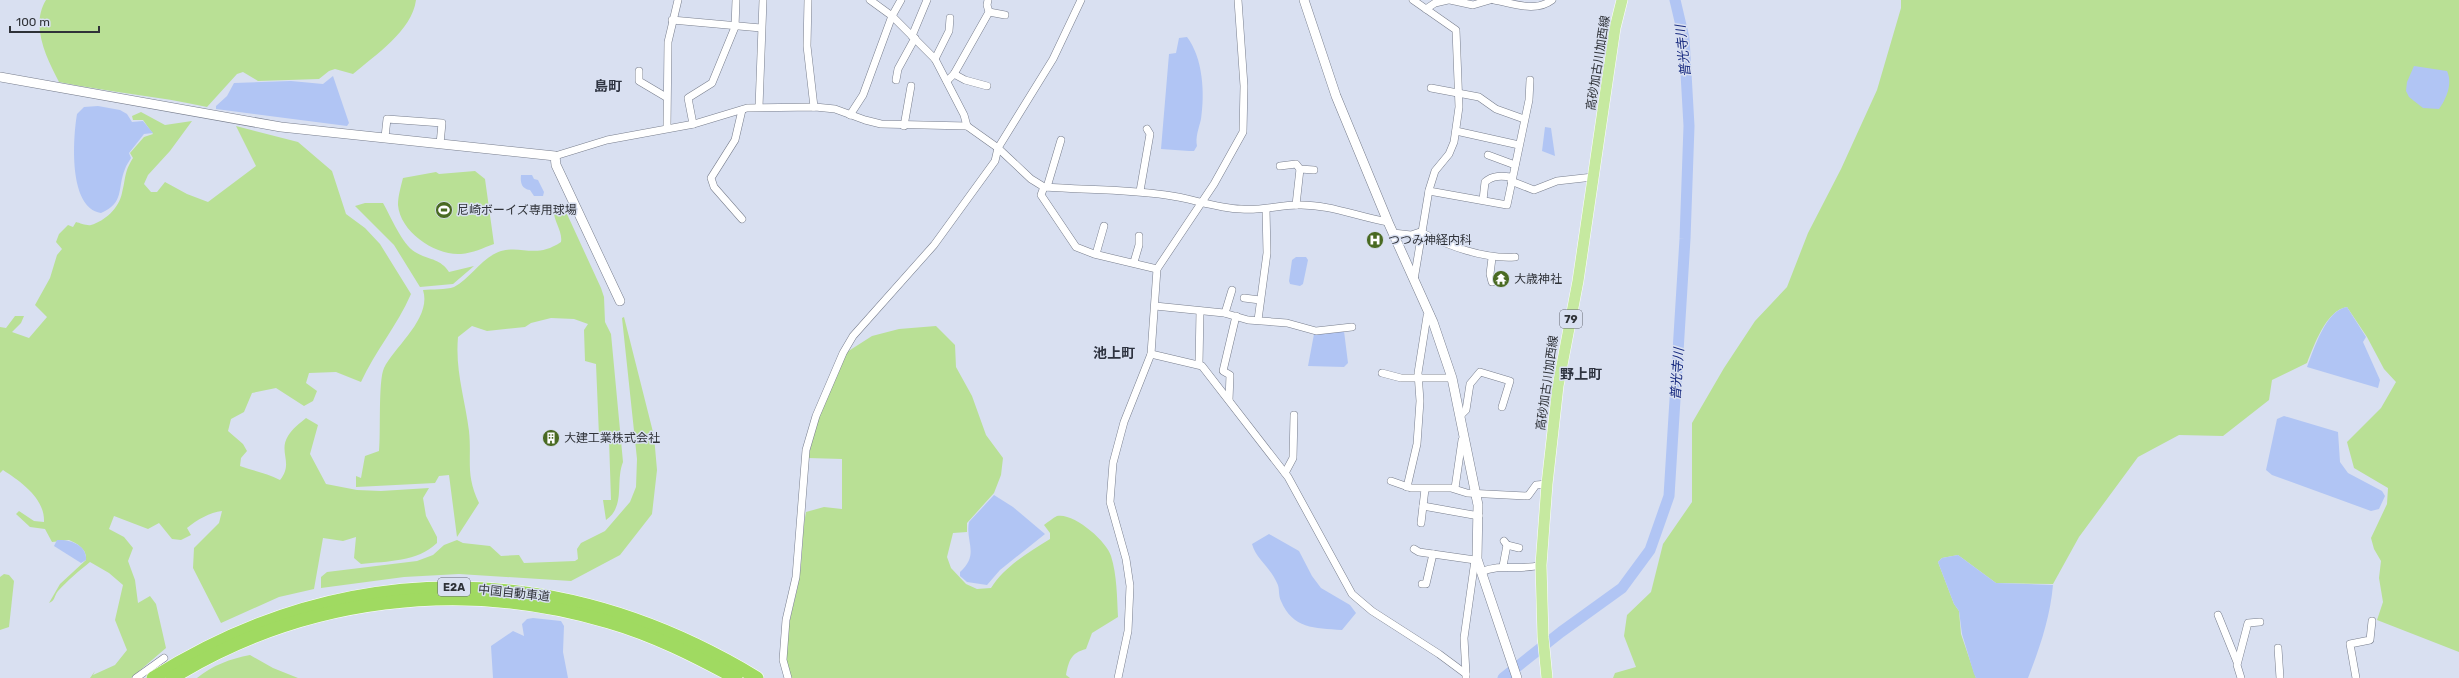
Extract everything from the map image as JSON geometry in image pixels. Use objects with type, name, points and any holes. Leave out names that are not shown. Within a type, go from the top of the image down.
[{"type":"highway","name":"中国自動車道","points":[[153,678],[207,646],[268,620],[298,610],[358,595],[389,591],[454,587],[553,597],[616,613],[679,637],[757,678]]},
{"type":"highway","name":"中国自動車道","points":[[172,678],[239,643],[299,620],[361,606],[421,599],[452,598],[520,602],[603,620],[674,646],[736,678]]},
{"type":"main road","name":"高砂加古川加西線","points":[[1547,678],[1543,640],[1541,565],[1547,484],[1558,386],[1578,281],[1615,28],[1622,0]]},
{"type":"street","points":[[667,127],[666,97],[668,42],[672,20],[678,0]]},
{"type":"street","points":[[693,124],[688,98],[712,83],[735,26],[736,0]]},
{"type":"street","points":[[759,107],[763,0]]},
{"type":"street","points":[[808,0],[807,46],[814,107]]},
{"type":"street","points":[[870,0],[892,16],[935,59],[947,81],[967,126],[998,148],[1031,179],[1046,187],[1140,191],[1221,207],[1266,209],[1296,205],[1315,206],[1388,222]]},
{"type":"street","points":[[850,115],[863,94],[892,16],[901,0]]},
{"type":"street","points":[[896,80],[898,69],[914,37],[927,0]]},
{"type":"street","points":[[988,0],[986,5],[989,12]]},
{"type":"street","points":[[788,678],[783,660],[786,620],[796,577],[806,450],[819,409],[843,353],[853,336],[934,245],[995,161],[998,148],[1053,59],[1081,0]]},
{"type":"street","points":[[1118,678],[1128,631],[1130,593],[1126,559],[1110,502],[1113,463],[1124,422],[1151,354],[1157,269],[1201,202],[1243,132],[1244,86],[1238,0]]},
{"type":"street","points":[[1304,0],[1336,96],[1388,222],[1430,314],[1452,378],[1461,415],[1479,516],[1476,560],[1464,638],[1466,676]]},
{"type":"street","points":[[1413,0],[1456,30],[1459,91],[1456,131],[1449,154],[1435,171],[1429,192],[1421,232],[1417,274],[1414,280]]},
{"type":"street","points":[[1426,9],[1435,3],[1449,0],[1473,3],[1490,0]]},
{"type":"street","points":[[1494,0],[1531,7],[1544,5],[1552,0]]},
{"type":"street","points":[[989,12],[1005,15]]},
{"type":"street","points":[[947,81],[954,74],[989,12]]},
{"type":"street","points":[[935,59],[949,31],[950,18]]},
{"type":"street","points":[[672,20],[761,28]]},
{"type":"street","points":[[639,71],[640,81],[666,97]]},
{"type":"street","points":[[954,74],[965,80],[987,86]]},
{"type":"street","points":[[0,77],[282,127],[385,136],[440,144],[555,156],[607,140],[667,127],[693,124],[742,110],[759,107],[814,107],[835,109],[881,124],[904,126],[967,126]]},
{"type":"street","points":[[1429,192],[1507,205],[1511,179],[1529,100],[1530,80]]},
{"type":"street","points":[[904,126],[911,86]]},
{"type":"street","points":[[1431,88],[1459,91],[1479,96],[1496,109],[1524,119]]},
{"type":"street","points":[[742,110],[735,140],[711,178],[714,187],[742,219]]},
{"type":"street","points":[[385,136],[387,119],[442,124],[440,144]]},
{"type":"street","points":[[1140,191],[1150,134],[1147,129]]},
{"type":"street","points":[[1456,131],[1519,144]]},
{"type":"street","points":[[1061,140],[1046,187],[1041,195],[1072,244],[1083,251],[1134,262],[1157,269]]},
{"type":"street","points":[[1488,155],[1515,165]]},
{"type":"street","points":[[555,156],[556,165],[620,301]]},
{"type":"street","points":[[1280,166],[1296,164],[1300,169],[1296,205]]},
{"type":"street","points":[[1300,169],[1314,170]]},
{"type":"street","points":[[1483,200],[1485,182],[1498,176],[1511,179],[1534,190],[1557,181],[1594,177]]},
{"type":"street","points":[[1258,320],[1267,253],[1266,209]]},
{"type":"street","points":[[1096,254],[1104,226]]},
{"type":"street","points":[[1393,233],[1411,235],[1421,232],[1492,258],[1515,257]]},
{"type":"street","points":[[1134,262],[1139,236]]},
{"type":"street","points":[[1492,258],[1490,274],[1492,282]]},
{"type":"street","points":[[1225,313],[1232,290]]},
{"type":"street","points":[[1244,298],[1260,300]]},
{"type":"street","points":[[1155,306],[1225,313],[1258,320],[1287,323],[1316,331],[1352,327]]},
{"type":"street","points":[[1198,364],[1200,311]]},
{"type":"street","points":[[1407,487],[1417,444],[1418,366],[1426,336],[1427,316],[1430,314]]},
{"type":"street","points":[[1229,400],[1230,375],[1224,370],[1236,316]]},
{"type":"street","points":[[1151,354],[1198,364],[1229,400],[1285,473],[1298,493],[1352,594],[1372,611],[1439,654],[1466,676]]},
{"type":"street","points":[[1461,415],[1466,410],[1470,384],[1480,372],[1510,381],[1502,407]]},
{"type":"street","points":[[1382,373],[1401,378],[1452,378]]},
{"type":"street","points":[[1285,473],[1293,458],[1294,415]]},
{"type":"street","points":[[1456,488],[1462,440],[1465,437]]},
{"type":"street","points":[[1391,481],[1407,487],[1425,489],[1429,487],[1456,488],[1464,492],[1528,496],[1536,485],[1547,484]]},
{"type":"street","points":[[1421,523],[1425,489]]},
{"type":"street","points":[[1423,506],[1479,516]]},
{"type":"street","points":[[1503,566],[1505,543],[1519,548]]},
{"type":"street","points":[[1414,549],[1419,552],[1476,560]]},
{"type":"street","points":[[1422,584],[1426,584],[1428,580],[1433,554]]},
{"type":"street","points":[[1476,560],[1517,678]]},
{"type":"street","points":[[1481,572],[1503,566],[1521,569],[1541,565]]},
{"type":"street","points":[[2218,615],[2238,662],[2241,678]]},
{"type":"street","points":[[2356,678],[2350,644],[2370,640],[2372,621]]},
{"type":"street","points":[[2238,662],[2248,622],[2260,622]]},
{"type":"street","points":[[2278,648],[2280,678]]},
{"type":"street","points":[[136,678],[164,658]]},
{"type":"green space","points":[[46,0],[416,0],[408,22],[400,32],[391,42],[353,74],[335,69],[329,71],[319,79],[258,81],[243,72],[237,74],[207,107],[59,82],[45,53],[40,31],[41,10]]},
{"type":"green space","points":[[1901,0],[2459,0],[2459,652],[2377,620],[2383,602],[2379,578],[2381,561],[2374,549],[2371,538],[2387,504],[2388,488],[2354,468],[2347,442],[2381,408],[2396,382],[2384,369],[2367,337],[2347,307],[2333,315],[2327,322],[2317,339],[2307,363],[2272,380],[2269,400],[2223,436],[2179,435],[2138,457],[2079,537],[2053,584],[1996,583],[1958,555],[1942,558],[1938,562],[1954,604],[1959,611],[1961,634],[1976,678],[1613,678],[1615,673],[1636,667],[1624,636],[1627,615],[1651,592],[1663,544],[1692,502],[1692,423],[1724,368],[1755,321],[1787,287],[1808,233],[1841,169],[1877,90],[1901,8]]},
{"type":"green space","points":[[141,112],[165,125],[192,121],[170,151],[148,175],[144,184],[151,192],[157,192],[165,182],[187,194],[208,202],[256,166],[236,126],[298,142],[332,171],[346,214],[365,228],[380,244],[411,294],[361,382],[336,372],[309,373],[306,383],[317,391],[313,401],[304,406],[276,388],[252,393],[244,412],[231,419],[228,431],[243,444],[247,451],[241,458],[240,466],[280,480],[286,468],[285,442],[296,426],[306,418],[318,425],[310,454],[326,484],[357,490],[381,491],[429,488],[423,498],[426,516],[437,537],[437,543],[420,554],[402,560],[361,564],[354,558],[356,537],[343,541],[323,538],[314,589],[279,597],[221,623],[193,568],[194,548],[219,523],[222,511],[199,519],[187,528],[191,535],[181,540],[172,539],[159,523],[148,529],[114,516],[109,529],[124,537],[133,548],[128,561],[135,580],[138,603],[150,596],[156,604],[166,648],[131,678],[90,678],[95,671],[93,675],[115,665],[127,650],[115,620],[123,585],[109,573],[90,562],[62,587],[49,603],[60,584],[86,560],[86,556],[81,547],[76,543],[69,540],[52,542],[45,529],[30,527],[16,514],[19,511],[34,521],[44,522],[41,505],[31,492],[3,470],[0,473],[0,327],[6,328],[15,316],[24,316],[21,323],[12,332],[29,338],[47,317],[35,305],[50,278],[57,255],[62,249],[56,242],[59,234],[68,225],[73,227],[76,222],[86,225],[96,223],[115,209],[120,199],[127,171],[133,158],[130,153],[144,137],[153,134],[143,120],[133,120],[132,116]]},
{"type":"green space","name":"尼崎ボーイズ専用球場","points":[[475,171],[485,179],[494,244],[470,253],[451,254],[431,246],[412,233],[400,215],[398,205],[403,178],[436,172],[439,174]]},
{"type":"green space","points":[[365,203],[383,203],[401,237],[410,248],[420,255],[442,264],[449,272],[474,266],[453,284],[420,287],[394,245],[355,206]]},
{"type":"green space","points":[[554,208],[560,208],[567,214],[604,297],[605,322],[611,334],[623,462],[616,508],[606,520],[603,500],[611,500],[609,439],[605,435],[599,436],[596,364],[585,361],[584,330],[588,324],[574,319],[551,318],[531,323],[525,327],[487,331],[472,326],[458,337],[457,349],[469,431],[470,475],[479,503],[457,537],[449,475],[439,476],[435,483],[356,487],[356,476],[361,478],[365,456],[379,451],[380,395],[384,368],[389,359],[418,321],[424,300],[423,290],[454,287],[488,258],[501,251],[516,249],[530,251],[544,250],[561,242]]},
{"type":"green space","points":[[624,317],[654,436],[657,470],[652,514],[620,555],[571,581],[459,574],[404,577],[321,588],[321,577],[327,572],[417,561],[433,555],[444,545],[457,540],[463,543],[490,546],[501,556],[519,555],[524,563],[575,561],[578,559],[577,549],[581,543],[605,531],[630,502],[636,487],[637,459],[622,318]]},
{"type":"green space","points":[[936,326],[955,345],[956,367],[972,396],[986,435],[1003,458],[1001,475],[994,493],[967,523],[967,532],[953,533],[947,557],[951,568],[966,584],[977,589],[991,588],[1010,566],[1050,539],[1050,533],[1044,525],[1057,516],[1072,518],[1096,536],[1103,543],[1111,556],[1116,586],[1118,617],[1092,633],[1086,649],[1074,655],[1068,665],[1066,675],[1070,678],[791,678],[787,665],[787,639],[800,573],[806,512],[824,507],[842,509],[842,459],[808,458],[817,422],[829,389],[847,352],[872,336],[899,329]]},
{"type":"green space","points":[[4,574],[9,575],[14,581],[9,627],[0,630],[0,577]]},
{"type":"green space","points":[[250,655],[273,668],[298,678],[197,678],[209,669],[222,663]]},
{"type":"water","points":[[1187,37],[1200,65],[1202,76],[1203,98],[1201,119],[1197,136],[1197,146],[1194,151],[1161,149],[1169,54],[1176,53],[1179,38]]},
{"type":"water","points":[[2414,66],[2447,71],[2449,76],[2448,91],[2439,109],[2423,108],[2409,97],[2406,91],[2407,82]]},
{"type":"water","points":[[333,76],[349,123],[347,126],[216,109],[216,106],[227,96],[234,83],[291,81],[323,84]]},
{"type":"water","points":[[98,106],[120,110],[127,114],[132,122],[143,121],[153,133],[144,134],[129,153],[131,158],[125,168],[117,200],[114,205],[101,213],[90,208],[83,199],[78,186],[74,155],[77,114],[84,107]]},
{"type":"water","points":[[1545,127],[1551,128],[1555,156],[1542,151]]},
{"type":"water","points":[[521,175],[532,175],[534,179],[538,180],[544,192],[543,196],[534,196],[530,190],[523,187],[521,183]]},
{"type":"water","points":[[1296,257],[1306,257],[1308,260],[1303,284],[1300,286],[1290,284],[1289,281],[1292,260]]},
{"type":"water","points":[[2347,307],[2366,337],[2363,342],[2380,380],[2378,388],[2307,367],[2317,341],[2327,323],[2333,315]]},
{"type":"water","points":[[1344,331],[1348,363],[1344,367],[1308,366],[1314,334]]},
{"type":"water","points":[[2284,416],[2338,432],[2340,462],[2348,473],[2382,491],[2385,496],[2379,509],[2371,511],[2272,475],[2266,470],[2277,419]]},
{"type":"water","points":[[994,495],[1013,507],[1045,534],[1000,570],[987,585],[967,582],[960,576],[960,572],[966,566],[971,554],[968,529],[969,522]]},
{"type":"water","points":[[1269,534],[1299,551],[1312,576],[1321,588],[1350,605],[1356,613],[1342,630],[1322,629],[1306,625],[1298,622],[1286,610],[1280,599],[1278,585],[1252,544]]},
{"type":"water","points":[[57,540],[77,544],[84,550],[86,560],[81,563],[54,546]]},
{"type":"water","points":[[1958,555],[1996,583],[2053,585],[2050,609],[2044,632],[2028,678],[1976,678],[1962,634],[1959,611],[1954,604],[1938,562],[1942,558]]},
{"type":"water","points":[[533,618],[561,621],[564,626],[563,652],[568,678],[493,678],[491,646],[513,631],[524,636],[522,624],[527,619]]},
{"type":"waterway","name":"普光寺川","points":[[1503,678],[1561,632],[1622,588],[1650,550],[1669,496],[1685,239],[1689,126],[1684,38],[1675,0]]},
{"type":"place","name":"尼崎ボーイズ専用球場","points":[[444,210]]},
{"type":"place","name":"つつみ神経内科","points":[[1375,240]]},
{"type":"place","name":"大歳神社","points":[[1501,279]]},
{"type":"place","name":"大建工業株式会社","points":[[551,438]]},
{"type":"district","name":"島町","points":[[608,86]]},
{"type":"district","name":"池上町","points":[[1114,353]]},
{"type":"district","name":"野上町","points":[[1581,374]]}]
